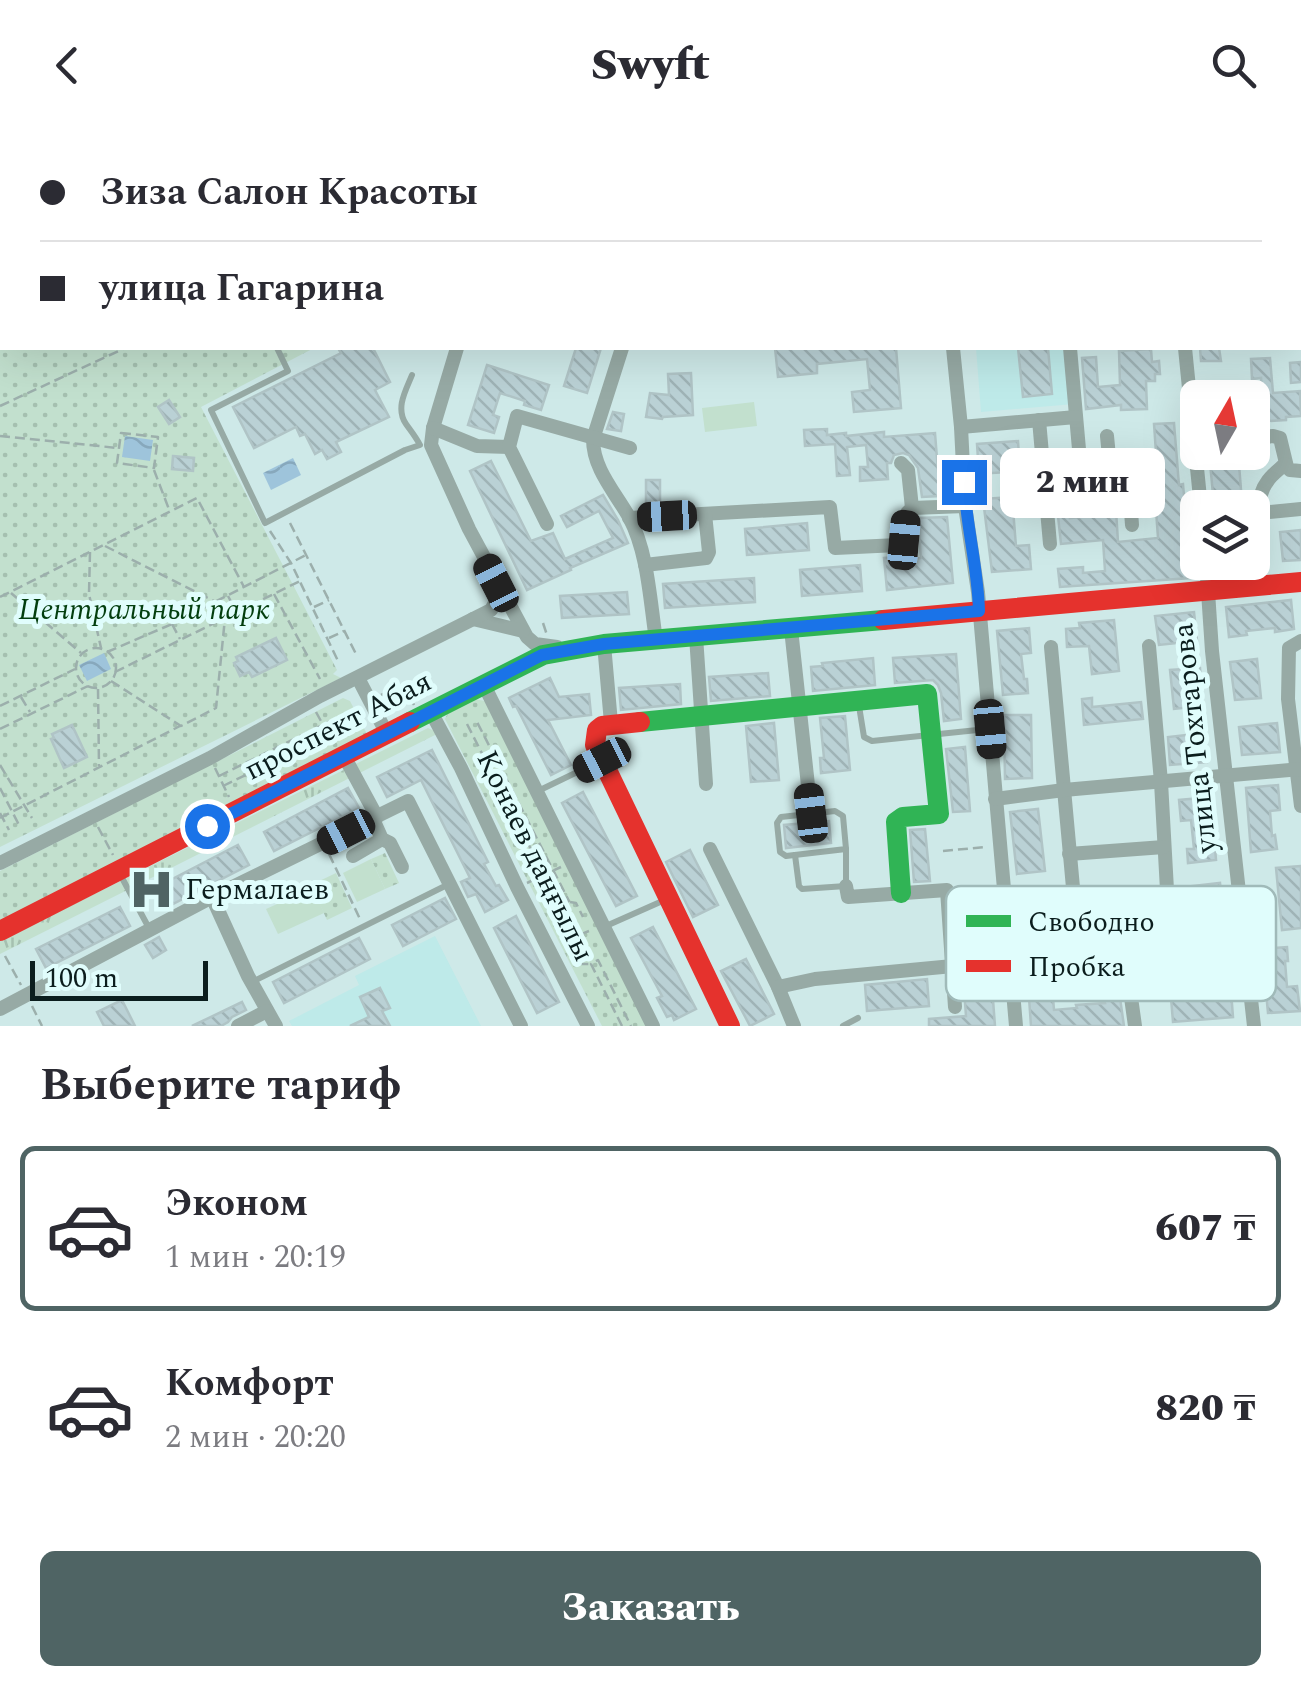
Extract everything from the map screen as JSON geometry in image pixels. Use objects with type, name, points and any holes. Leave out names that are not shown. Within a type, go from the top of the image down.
[{"type":"street","points":[[457,350],[425,445],[527,637],[535,644],[559,647],[595,645],[611,724]]},
{"type":"street","points":[[621,350],[593,440],[596,459],[629,518],[645,565],[656,640]]},
{"type":"street","points":[[952,350],[1004,886]]},
{"type":"street","points":[[1070,350],[1082,483]]},
{"type":"street","points":[[1185,350],[1189,380]]},
{"type":"street","points":[[547,524],[509,447],[517,416],[630,448]]},
{"type":"street","points":[[961,426],[1076,417]]},
{"type":"street","points":[[1039,420],[1050,544]]},
{"type":"street","points":[[433,428],[477,446],[509,447]]},
{"type":"street","points":[[1107,436],[1113,498],[1130,497],[1132,525]]},
{"type":"street","points":[[1270,436],[1280,438],[1290,470],[1301,471]]},
{"type":"street","points":[[901,463],[908,470],[912,508]]},
{"type":"street","points":[[1263,490],[1285,464]]},
{"type":"street","points":[[1045,486],[1111,480]]},
{"type":"street","points":[[629,518],[830,507],[834,548],[902,544],[906,514],[912,508],[965,506]]},
{"type":"street","points":[[1270,512],[1301,509]]},
{"type":"street","points":[[645,565],[706,558],[709,552],[705,514]]},
{"type":"street","name":"улица Тохтарова","points":[[1207,580],[1238,886]]},
{"type":"street","name":"проспект Абая","points":[[0,931],[542,655],[595,645],[1301,582]]},
{"type":"street","points":[[473,620],[493,608],[496,583]]},
{"type":"street","points":[[473,620],[524,631]]},
{"type":"street","name":"проспект Абая","points":[[0,863],[473,620]]},
{"type":"street","points":[[791,629],[811,813]]},
{"type":"street","points":[[696,636],[706,784]]},
{"type":"street","points":[[1301,641],[1288,652],[1288,699],[1301,806]]},
{"type":"street","points":[[1150,646],[1167,886]]},
{"type":"street","points":[[1051,647],[1071,886]]},
{"type":"street","points":[[358,678],[387,734]]},
{"type":"street","name":"Қонаев даңғылы","points":[[484,685],[653,1026]]},
{"type":"street","points":[[726,1025],[670,898],[594,745],[602,726],[927,694],[939,814],[903,817],[896,822],[901,893]]},
{"type":"street","name":"Қонаев даңғылы","points":[[432,712],[588,1026]]},
{"type":"street","points":[[342,757],[382,839],[390,843],[402,868]]},
{"type":"street","points":[[996,798],[1299,769]]},
{"type":"street","points":[[0,1009],[212,897],[408,801],[521,1026]]},
{"type":"street","points":[[353,856],[382,839]]},
{"type":"street","points":[[1068,854],[1164,847]]},
{"type":"street","points":[[710,849],[794,1026]]},
{"type":"street","points":[[846,886],[848,897],[946,890]]},
{"type":"street","points":[[212,897],[276,1026]]},
{"type":"street","points":[[778,987],[815,979],[946,967]]},
{"type":"street","points":[[955,1001],[955,1007]]},
{"type":"street","points":[[1014,1001],[1016,1026]]},
{"type":"street","points":[[1131,1001],[1134,1026]]},
{"type":"street","name":"улица Тохтарова","points":[[1251,1001],[1254,1026]]},
{"type":"street","points":[[238,1026],[268,1011]]},
{"type":"lane","points":[[278,350],[288,371],[211,410],[265,523],[405,450],[425,445],[401,413],[412,374]]},
{"type":"lane","points":[[858,700],[861,732],[866,740],[990,729]]},
{"type":"lane","points":[[537,792],[602,760]]},
{"type":"lane","points":[[795,855],[802,889],[846,886],[846,850],[843,816],[836,811],[785,815],[777,821],[780,852],[786,856],[795,855],[846,850]]},
{"type":"lane","points":[[120,870],[150,930]]},
{"type":"lane","points":[[251,982],[450,884]]},
{"type":"lane","points":[[605,927],[670,898]]},
{"type":"lane","points":[[843,1026],[858,1018]]},
{"type":"path","points":[[0,406],[121,350]]},
{"type":"path","points":[[154,468],[117,463],[120,432],[158,438],[154,468],[170,512]]},
{"type":"path","points":[[0,436],[118,448]]},
{"type":"path","points":[[0,598],[198,498],[244,587]]},
{"type":"path","points":[[284,512],[356,654]]},
{"type":"path","points":[[265,523],[291,562],[340,663]]},
{"type":"path","points":[[104,546],[216,602]]},
{"type":"path","points":[[90,552],[89,594],[101,649]]},
{"type":"path","points":[[107,652],[172,624],[306,555]]},
{"type":"path","points":[[116,672],[114,662],[101,649],[82,654],[76,668],[79,678],[98,688],[111,681],[116,672],[300,581]]},
{"type":"path","points":[[10,592],[82,654]]},
{"type":"path","points":[[274,594],[323,685]]},
{"type":"path","points":[[227,595],[236,612]]},
{"type":"path","points":[[312,608],[328,600]]},
{"type":"path","points":[[9,830],[1,816],[216,708],[226,618]]},
{"type":"path","points":[[172,624],[181,640]]},
{"type":"path","points":[[328,639],[344,631]]},
{"type":"path","points":[[0,706],[76,668]]},
{"type":"path","points":[[111,681],[181,726]]},
{"type":"path","points":[[223,786],[328,735],[404,684]]},
{"type":"path","points":[[0,728],[88,686]]},
{"type":"path","points":[[98,688],[100,767]]},
{"type":"path","points":[[21,696],[30,713]]},
{"type":"path","points":[[219,776],[323,724],[409,696]]},
{"type":"path","points":[[316,712],[342,757]]},
{"type":"path","points":[[476,720],[568,901]]},
{"type":"path","points":[[467,724],[560,906]]},
{"type":"path","points":[[210,758],[236,811]]},
{"type":"path","points":[[0,764],[32,818]]},
{"type":"path","points":[[0,788],[19,825]]},
{"type":"path","points":[[92,817],[120,870]]},
{"type":"path","points":[[324,844],[360,920]]},
{"type":"path","points":[[943,851],[986,847]]},
{"type":"path","points":[[517,888],[571,862]]},
{"type":"path","points":[[583,916],[576,903],[568,901],[557,913],[581,964],[591,964],[602,952]]},
{"type":"path","points":[[569,939],[590,930],[596,941]]},
{"type":"path","points":[[598,960],[632,1026]]},
{"type":"path","points":[[591,964],[622,1026]]},
{"type":"shaded area","points":[[976,350],[1069,350],[1074,404],[981,412]]},
{"type":"shaded area","points":[[435,936],[481,1026],[292,1026],[289,1021],[359,985],[355,976]]},
{"type":"green space","name":"Центральный парк","points":[[0,350],[310,350],[201,407],[337,670],[333,674],[341,678],[0,847]]},
{"type":"green space","points":[[754,402],[757,426],[705,432],[702,408]]},
{"type":"green space","points":[[343,698],[350,701],[367,734],[0,930],[0,871]]},
{"type":"green space","points":[[474,699],[485,701],[647,1026],[602,1026],[445,719],[449,711]]},
{"type":"green space","points":[[428,728],[439,733],[0,954],[0,941]]},
{"type":"green space","points":[[385,853],[399,883],[385,889],[371,859]]},
{"type":"green space","points":[[371,859],[385,889],[357,902],[343,873]]},
{"type":"green space","points":[[336,873],[352,908],[327,920],[311,885]]},
{"type":"green space","points":[[313,888],[324,913],[278,934],[266,909]]},
{"type":"water","points":[[125,436],[153,440],[150,461],[122,457]]},
{"type":"water","points":[[293,458],[301,475],[271,490],[263,473]]},
{"type":"water","points":[[104,653],[111,669],[87,681],[79,665]]},
{"type":"building","points":[[339,350],[374,350],[390,382],[375,390],[389,417],[336,442],[341,452],[327,459],[322,450],[315,454],[305,434],[300,436],[296,427],[254,448],[233,407],[341,353]]},
{"type":"building","points":[[575,350],[600,350],[587,393],[564,386]]},
{"type":"building","points":[[775,350],[896,350],[901,408],[854,412],[852,392],[870,390],[867,359],[817,364],[817,373],[778,377]]},
{"type":"building","points":[[1018,350],[1048,350],[1052,394],[1023,397]]},
{"type":"building","points":[[1151,350],[1152,362],[1159,361],[1160,374],[1155,374],[1155,381],[1146,381],[1147,409],[1121,410],[1121,405],[1086,409],[1082,358],[1096,357],[1098,387],[1120,385],[1119,351]]},
{"type":"building","points":[[1200,350],[1219,350],[1221,361],[1201,361]]},
{"type":"building","points":[[1270,358],[1273,393],[1300,391],[1301,416],[1270,421],[1270,380],[1252,379],[1251,359]]},
{"type":"building","points":[[1301,362],[1301,382],[1291,383],[1290,363]]},
{"type":"building","points":[[487,365],[549,385],[541,410],[500,393],[493,415],[499,417],[494,433],[468,425]]},
{"type":"building","points":[[691,373],[693,415],[646,417],[650,393],[669,395],[668,374]]},
{"type":"building","points":[[169,400],[180,417],[169,424],[158,407]]},
{"type":"building","points":[[613,412],[624,414],[621,431],[607,429]]},
{"type":"building","points":[[1174,423],[1179,485],[1183,484],[1184,490],[1180,490],[1180,579],[1060,587],[1058,569],[1083,567],[1083,573],[1105,571],[1103,540],[1061,544],[1058,516],[1099,515],[1099,511],[1116,510],[1118,542],[1158,538],[1152,453],[1156,453],[1154,424]]},
{"type":"building","points":[[827,429],[827,435],[846,436],[935,433],[940,496],[922,497],[918,468],[903,453],[894,455],[891,463],[887,463],[888,479],[860,481],[860,467],[868,467],[866,445],[847,447],[850,475],[837,476],[835,444],[805,446],[804,430]]},
{"type":"building","points":[[1018,441],[1020,471],[979,474],[977,444]]},
{"type":"building","points":[[173,456],[194,458],[193,471],[172,469]]},
{"type":"building","points":[[491,461],[531,541],[553,533],[565,559],[613,538],[599,511],[567,527],[561,516],[603,495],[628,543],[527,590],[470,471]]},
{"type":"building","points":[[1211,470],[1239,470],[1241,490],[1213,490]]},
{"type":"building","points":[[646,480],[660,480],[660,506],[646,506]]},
{"type":"building","points":[[1012,497],[1016,546],[1029,545],[1031,569],[992,572],[983,499]]},
{"type":"building","points":[[947,517],[953,583],[887,590],[884,558],[921,558],[919,533],[915,534],[917,518]]},
{"type":"building","points":[[807,523],[809,550],[747,555],[745,529]]},
{"type":"building","points":[[1301,530],[1301,560],[1283,561],[1280,532]]},
{"type":"building","points":[[860,565],[862,591],[802,596],[800,570]]},
{"type":"building","points":[[754,578],[755,602],[665,608],[663,584]]},
{"type":"building","points":[[627,592],[629,614],[562,618],[560,596]]},
{"type":"building","points":[[1291,600],[1294,629],[1246,631],[1247,635],[1229,637],[1226,607]]},
{"type":"building","points":[[1194,612],[1197,641],[1159,645],[1155,616]]},
{"type":"building","points":[[1114,620],[1119,671],[1092,674],[1089,646],[1067,647],[1066,629],[1080,628],[1079,623]]},
{"type":"building","points":[[1029,628],[1031,653],[1021,654],[1028,693],[1003,695],[997,631]]},
{"type":"building","points":[[276,638],[287,660],[252,677],[249,672],[240,676],[234,663],[238,661],[236,657]]},
{"type":"building","points":[[956,654],[961,719],[944,721],[938,685],[933,680],[895,683],[893,658]]},
{"type":"building","points":[[873,658],[875,685],[813,691],[811,667]]},
{"type":"building","points":[[1257,659],[1261,698],[1235,700],[1230,662]]},
{"type":"building","points":[[1200,668],[1203,706],[1174,709],[1170,670]]},
{"type":"building","points":[[768,673],[770,696],[711,701],[709,677]]},
{"type":"building","points":[[550,678],[559,697],[589,694],[591,715],[548,720],[571,765],[551,775],[509,698]]},
{"type":"building","points":[[680,684],[681,704],[621,710],[619,688]]},
{"type":"building","points":[[1092,698],[1092,707],[1141,702],[1143,719],[1084,725],[1082,699]]},
{"type":"building","points":[[1004,715],[1031,715],[1032,778],[1005,779]]},
{"type":"building","points":[[845,716],[850,770],[821,773],[820,758],[824,758],[820,718]]},
{"type":"building","points":[[774,723],[779,780],[751,782],[746,726]]},
{"type":"building","points":[[1277,723],[1280,752],[1242,755],[1239,727]]},
{"type":"building","points":[[72,725],[87,757],[64,768],[51,739],[52,734]]},
{"type":"building","points":[[1205,733],[1207,762],[1170,765],[1168,737]]},
{"type":"building","points":[[965,747],[970,811],[953,812],[946,749]]},
{"type":"building","points":[[432,750],[488,862],[484,864],[508,900],[485,912],[476,894],[468,897],[461,882],[470,878],[421,780],[387,797],[377,777]]},
{"type":"building","points":[[1278,785],[1280,810],[1270,811],[1277,849],[1251,852],[1246,788]]},
{"type":"building","points":[[348,788],[359,808],[274,851],[264,832]]},
{"type":"building","points":[[583,792],[637,896],[616,906],[562,803]]},
{"type":"building","points":[[1211,797],[1216,860],[1188,863],[1187,849],[1194,849],[1191,820],[1181,821],[1179,800]]},
{"type":"building","points":[[1038,809],[1045,871],[1017,874],[1010,812]]},
{"type":"building","points":[[829,821],[831,843],[786,848],[784,825]]},
{"type":"building","points":[[925,829],[930,881],[914,882],[910,830]]},
{"type":"building","points":[[238,845],[249,865],[165,908],[155,888]]},
{"type":"building","points":[[690,850],[718,905],[693,917],[666,862]]},
{"type":"building","points":[[1301,866],[1301,928],[1282,930],[1276,868]]},
{"type":"building","points":[[445,898],[456,919],[403,946],[392,925]]},
{"type":"building","points":[[120,907],[130,926],[46,968],[36,949]]},
{"type":"building","points":[[516,916],[559,1002],[537,1013],[494,928]]},
{"type":"building","points":[[653,927],[696,1009],[674,1020],[672,1015],[667,1017],[657,998],[662,996],[631,938]]},
{"type":"building","points":[[159,937],[166,950],[153,958],[145,945]]},
{"type":"building","points":[[359,938],[370,959],[284,1003],[273,982]]},
{"type":"building","points":[[1287,947],[1287,987],[1297,986],[1300,1011],[1268,1013],[1267,1001],[1276,1001],[1276,948]]},
{"type":"building","points":[[746,959],[774,1014],[750,1026],[721,971]]},
{"type":"building","points":[[927,979],[929,1006],[867,1011],[865,985]]},
{"type":"building","points":[[380,988],[390,1008],[382,1011],[390,1026],[350,1026],[369,1017],[360,997]]},
{"type":"building","points":[[122,1000],[135,1026],[104,1026],[97,1012]]},
{"type":"building","points":[[965,1001],[993,1001],[995,1026],[929,1026],[929,1019],[966,1016]]},
{"type":"building","points":[[1029,1001],[1053,1001],[1054,1010],[1120,1001],[1124,1026],[1031,1026]]},
{"type":"building","points":[[1171,1001],[1232,1001],[1233,1017],[1173,1022]]},
{"type":"building","points":[[242,1002],[246,1010],[221,1026],[192,1026]]},
{"type":"traffic: fast","points":[[410,722],[543,655],[604,644],[883,620]]},
{"type":"traffic: fast","points":[[640,722],[927,694],[939,814],[903,817],[896,822],[901,893]]},
{"type":"traffic: jam","points":[[883,620],[1301,582]]},
{"type":"traffic: jam","points":[[0,931],[410,722]]},
{"type":"traffic: jam","points":[[640,722],[602,726],[597,730],[595,745],[730,1026]]},
{"type":"place","name":"Гермалаев","points":[[152,890]]},
{"type":"route","points":[[207,826],[542,655],[604,644],[979,611],[964,482]]}]
